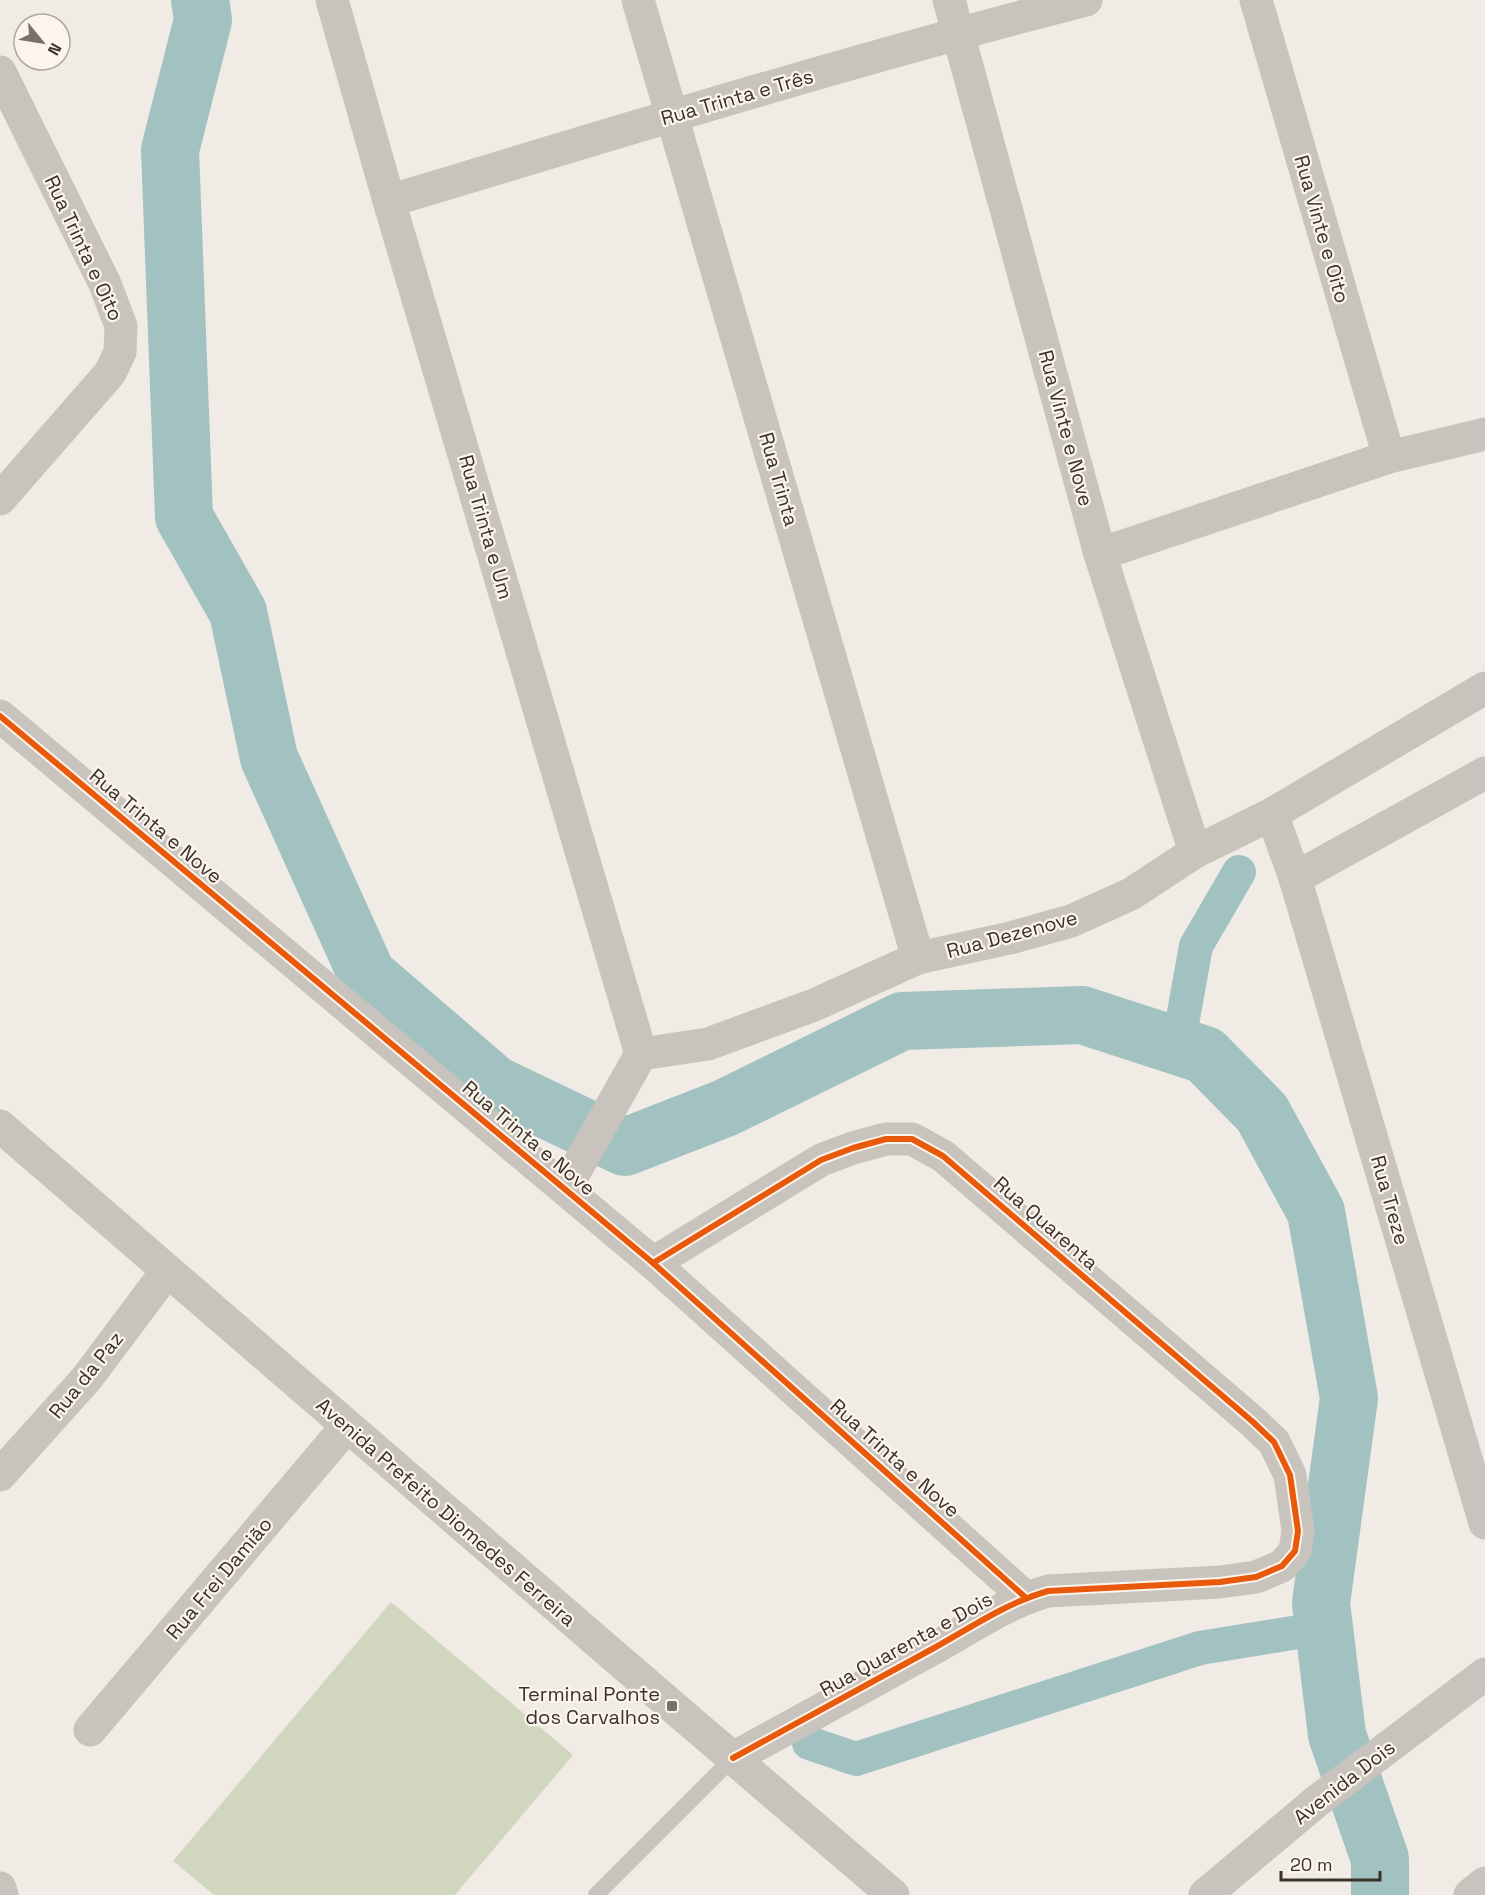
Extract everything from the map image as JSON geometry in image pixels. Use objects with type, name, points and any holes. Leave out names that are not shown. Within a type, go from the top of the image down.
[{"type":"street","name":"Rua Trinta e Um","points":[[332,0],[389,201],[641,1054]]},
{"type":"street","name":"Rua Trinta","points":[[638,0],[918,958]]},
{"type":"street","name":"Rua Vinte e Nove","points":[[949,0],[1100,554],[1195,852]]},
{"type":"street","name":"Rua Trinta e Três","points":[[389,201],[958,33],[1086,0]]},
{"type":"street","name":"Rua Vinte e Oito","points":[[1256,0],[1389,457]]},
{"type":"street","name":"Rua Trinta e Oito","points":[[0,72],[105,284],[121,326],[120,352],[110,373],[0,499]]},
{"type":"street","points":[[1100,554],[1389,457],[1485,434]]},
{"type":"street","name":"Rua Dezenove","points":[[641,1054],[708,1044],[814,1005],[918,958],[1010,938],[1071,921],[1131,894],[1195,852],[1272,814],[1485,688]]},
{"type":"street","name":"Rua Trinta e Nove","points":[[0,716],[652,1263],[1025,1597]]},
{"type":"street","points":[[1295,878],[1485,773]]},
{"type":"street","name":"Rua Treze","points":[[1272,814],[1295,878],[1485,1523]]},
{"type":"street","points":[[565,1189],[641,1054]]},
{"type":"street","name":"Avenida Prefeito Diomedes Ferreira","points":[[0,1126],[893,1895]]},
{"type":"street","name":"Rua Quarenta","points":[[652,1263],[821,1160],[886,1139],[912,1139],[943,1156],[1274,1442],[1290,1474],[1298,1531],[1295,1551],[1282,1566]]},
{"type":"street","name":"Rua da Paz","points":[[0,1474],[87,1378],[167,1271]]},
{"type":"street","name":"Rua Frei Damião","points":[[90,1730],[347,1426]]},
{"type":"street","name":"Rua Quarenta e Dois","points":[[733,1758],[1025,1597],[1048,1591],[1220,1582],[1256,1577],[1282,1566]]},
{"type":"street","name":"Avenida Dois","points":[[1205,1895],[1317,1801],[1485,1674]]},
{"type":"street","points":[[1470,1895],[1485,1883]]},
{"type":"street","points":[[0,1887],[2,1895]]},
{"type":"lane","points":[[596,1895],[733,1758]]},
{"type":"green space","points":[[391,1602],[573,1755],[455,1895],[214,1895],[173,1861]]},
{"type":"waterway","points":[[200,0],[203,20],[170,150],[184,517],[238,612],[269,758],[367,975],[495,1085],[625,1147],[725,1108],[902,1021],[1082,1015],[1205,1055],[1262,1113],[1316,1212],[1349,1398],[1321,1603],[1337,1735],[1380,1859],[1380,1895]]},
{"type":"waterway","points":[[1178,1046],[1196,946],[1239,872]]},
{"type":"waterway","points":[[809,1743],[856,1759],[1200,1648],[1323,1628]]},
{"type":"cycle path","points":[[0,716],[653,1263],[1025,1597]]},
{"type":"cycle path","points":[[653,1263],[821,1160],[886,1139],[912,1139],[943,1156],[1253,1422],[1274,1442],[1290,1475],[1298,1531],[1295,1551],[1282,1566],[1256,1577],[1220,1582],[1048,1591],[1033,1596],[990,1616],[733,1758]]},
{"type":"place","name":"Terminal Ponte dos Carvalhos","points":[[672,1706]]}]
